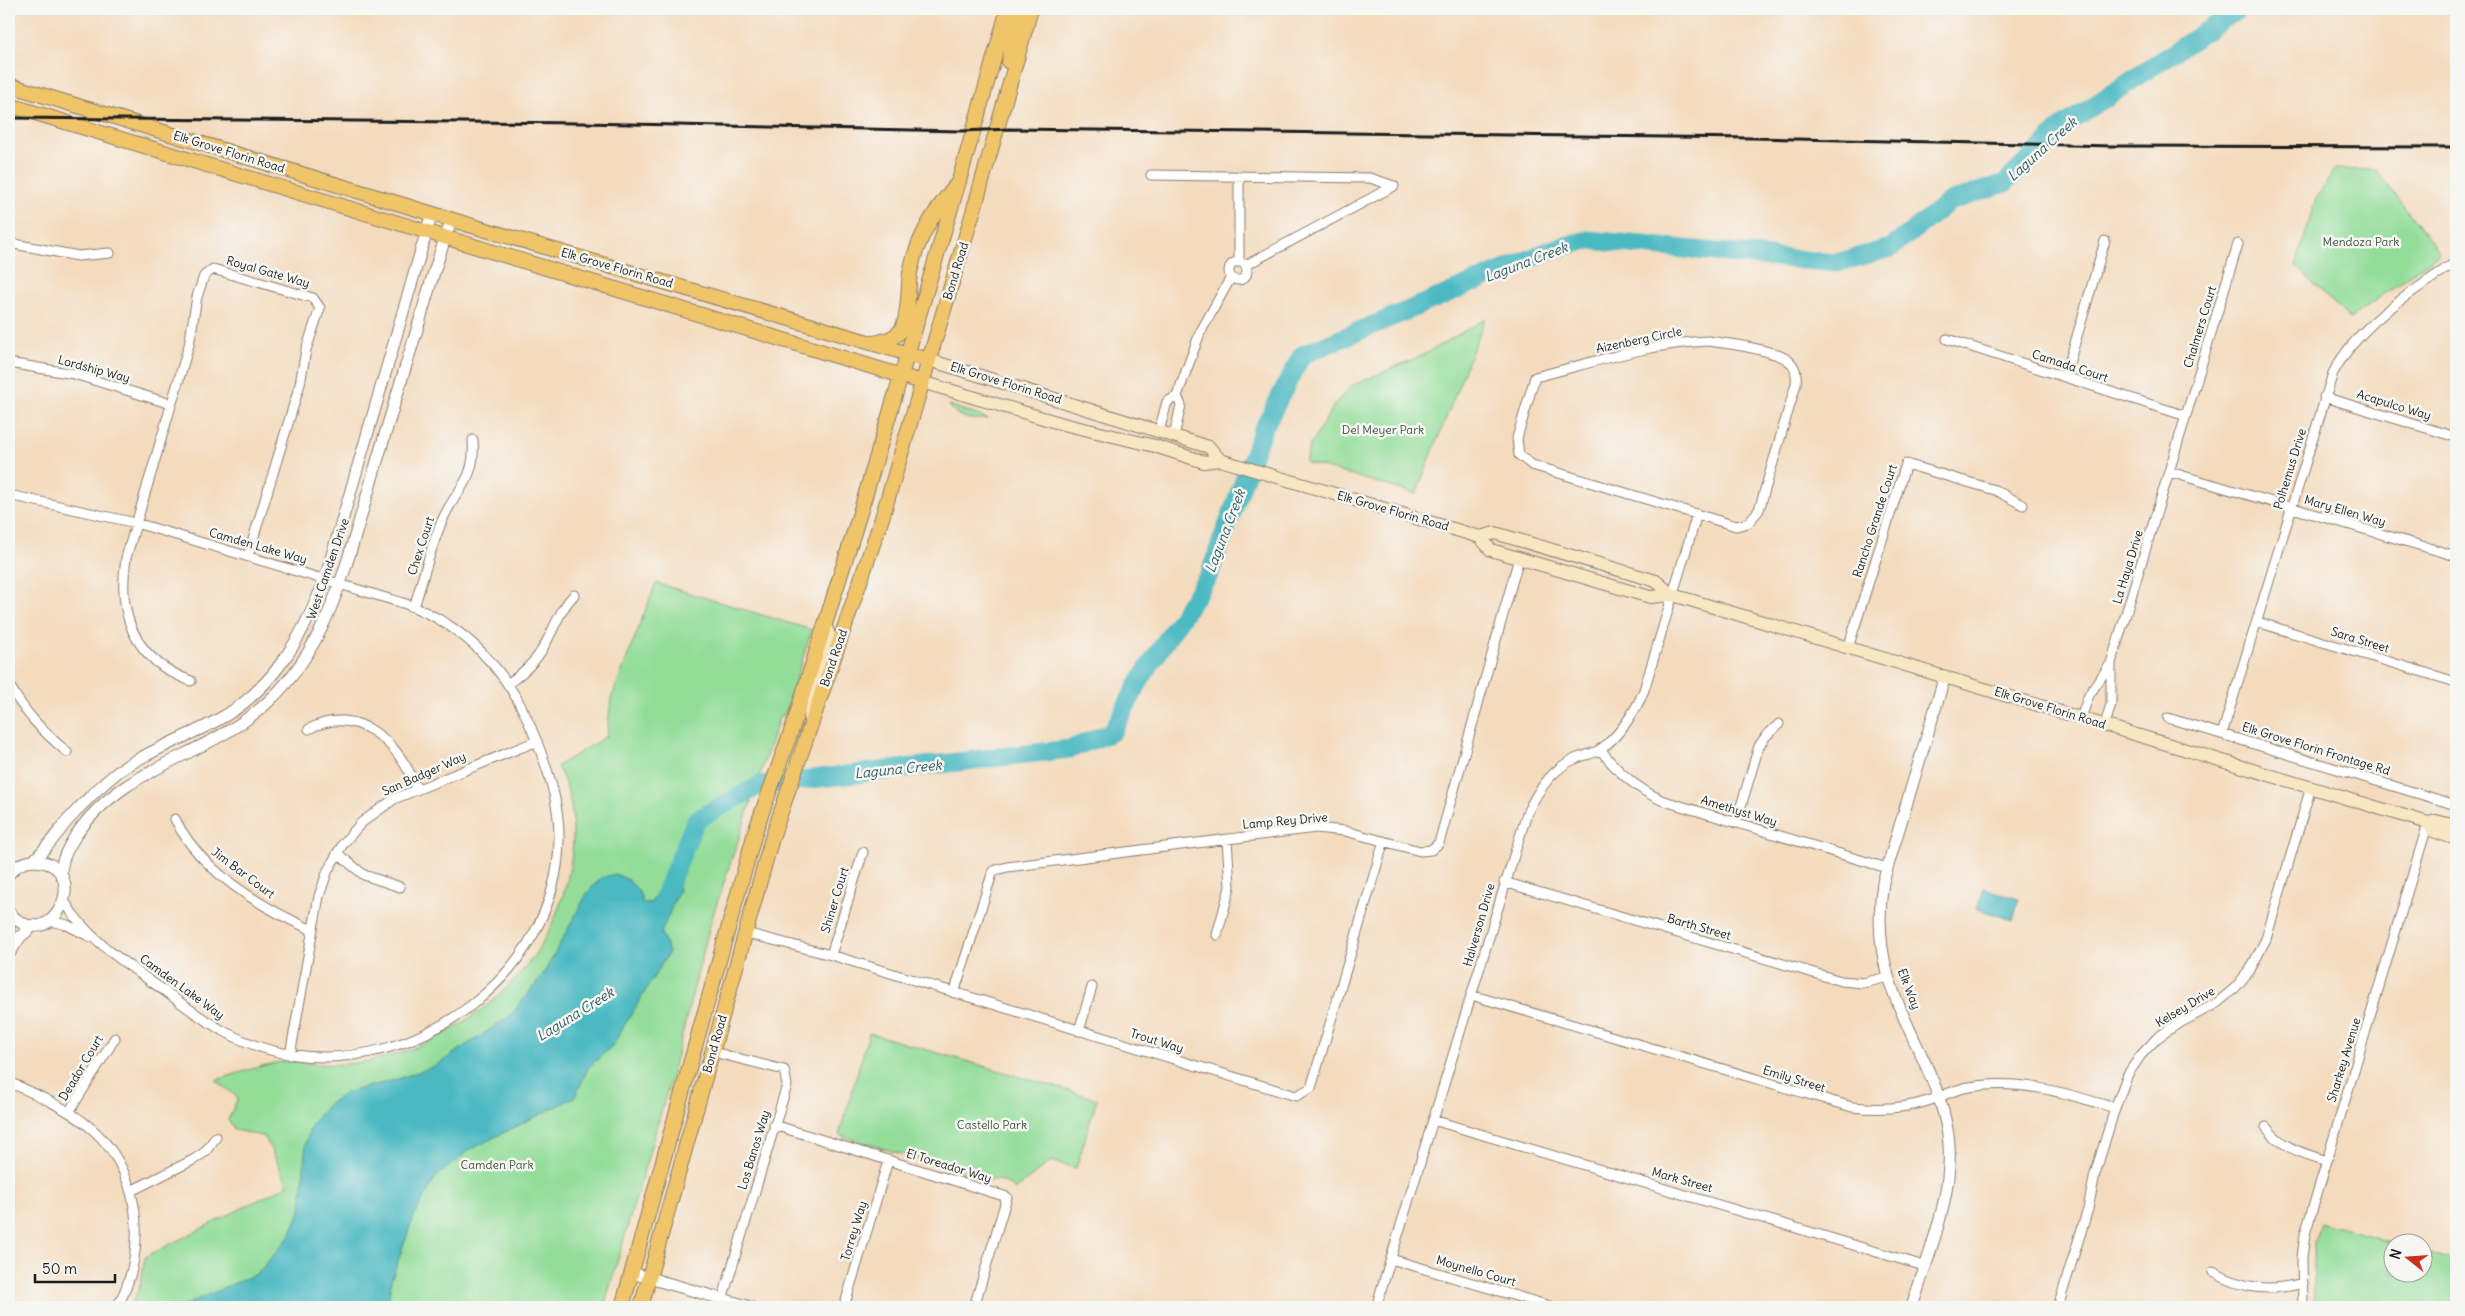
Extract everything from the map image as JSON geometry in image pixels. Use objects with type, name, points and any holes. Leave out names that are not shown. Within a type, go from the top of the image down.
[{"type":"main road","name":"Bond Road","points":[[622,1307],[756,829],[825,624],[902,376],[1008,9]]},
{"type":"main road","points":[[1010,83],[1009,59],[1019,9]]},
{"type":"main road","name":"Bond Road","points":[[641,1307],[772,838],[882,518],[1031,9]]},
{"type":"main road","name":"Elk Grove Florin Road","points":[[9,85],[615,268],[874,343],[1159,431],[1209,447],[1220,460]]},
{"type":"main road","name":"Elk Grove Florin Road","points":[[9,105],[1063,424],[1155,446],[1204,462],[1220,460],[1480,537],[1495,533],[1656,581],[1672,594],[1848,648],[2428,823],[2436,821],[2456,826]]},
{"type":"main road","points":[[874,343],[890,339],[902,328],[911,271],[919,244],[938,206],[959,181]]},
{"type":"main road","points":[[545,266],[577,266],[604,272],[615,268]]},
{"type":"main road","points":[[638,294],[642,288],[649,287],[663,292],[680,287]]},
{"type":"main road","points":[[1118,438],[1122,434],[1133,433],[1169,444],[1174,436]]},
{"type":"main road","name":"Elk Grove Florin Road","points":[[1480,537],[1491,550],[1650,597],[1672,594]]},
{"type":"main road","points":[[807,737],[811,697],[829,635],[825,624]]},
{"type":"main road","name":"Elk Grove Florin Road","points":[[2428,823],[2433,832],[2456,839]]},
{"type":"street","points":[[1150,174],[1370,178],[1394,186],[1242,263],[1230,266],[1231,277],[1200,333],[1177,396],[1167,402],[1159,431]]},
{"type":"street","points":[[1231,277],[1237,280],[1244,278],[1248,272],[1242,263],[1239,177]]},
{"type":"street","name":"West Camden Drive","points":[[33,861],[47,849],[85,801],[120,771],[163,746],[232,712],[256,691],[289,654],[303,632],[325,579],[432,213]]},
{"type":"street","name":"West Camden Drive","points":[[61,875],[61,866],[68,848],[82,827],[115,794],[156,767],[231,730],[269,701],[299,668],[312,649],[340,584],[445,236],[452,219]]},
{"type":"street","points":[[2064,377],[2105,241]]},
{"type":"street","points":[[9,243],[78,256],[110,253]]},
{"type":"street","name":"Chalmers Court","points":[[2186,416],[2238,244]]},
{"type":"street","name":"Polhemus Drive","points":[[2222,734],[2324,397],[2339,362],[2362,331],[2456,262]]},
{"type":"street","name":"Royal Gate Way","points":[[191,680],[178,675],[154,659],[134,635],[125,611],[122,580],[126,558],[189,345],[197,298],[204,276],[213,269],[313,298],[320,308],[306,350],[300,384],[248,556]]},
{"type":"street","name":"Camada Court","points":[[1947,339],[2186,416]]},
{"type":"street","name":"Aizenberg Circle","points":[[1708,341],[1746,347],[1781,356],[1791,362],[1796,373],[1796,384],[1757,515],[1748,523],[1736,526],[1697,514],[1532,466],[1522,459],[1516,444],[1536,377],[1682,342],[1708,341]]},
{"type":"street","name":"Lordship Way","points":[[9,363],[74,374],[171,404]]},
{"type":"street","points":[[1174,436],[1181,405],[1177,396]]},
{"type":"street","name":"Acapulco Way","points":[[2324,397],[2456,437]]},
{"type":"street","name":"La Haya Drive","points":[[2081,718],[2089,695],[2112,663],[2186,416]]},
{"type":"street","name":"Chex Court","points":[[414,607],[442,520],[468,479],[472,468],[473,440]]},
{"type":"street","name":"Rancho Grande Court","points":[[1848,648],[1906,464],[1995,490],[2023,505]]},
{"type":"street","name":"Mary Ellen Way","points":[[2170,472],[2456,556]]},
{"type":"street","name":"Camden Lake Way","points":[[9,495],[136,523],[325,579],[414,607],[463,635],[484,654],[509,683],[524,710],[552,783],[558,811],[559,854],[554,882],[546,909],[534,935],[518,960],[500,981],[478,1000],[447,1021],[406,1042],[369,1053],[339,1057],[290,1055],[252,1045],[210,1025],[104,945],[74,917],[65,902]]},
{"type":"street","points":[[1672,594],[1697,514]]},
{"type":"street","name":"Lamp Rey Drive","points":[[954,993],[992,871],[1007,866],[1322,828],[1384,840],[1420,851],[1431,850],[1439,843],[1519,558]]},
{"type":"street","name":"Halverson Drive","points":[[1376,1307],[1504,882],[1527,813],[1539,792],[1554,774],[1573,760],[1600,749],[1628,720],[1641,699],[1672,594]]},
{"type":"street","points":[[509,683],[536,658],[559,614],[574,595]]},
{"type":"street","name":"Sara Street","points":[[2257,622],[2456,682]]},
{"type":"street","points":[[2105,725],[2112,704],[2112,663]]},
{"type":"street","name":"Elk Way","points":[[1912,1307],[1945,1195],[1949,1171],[1948,1135],[1939,1096],[1888,977],[1882,950],[1881,896],[1887,868],[1944,676]]},
{"type":"street","points":[[9,685],[26,714],[41,730],[67,752]]},
{"type":"street","name":"Elk Grove Florin Frontage Rd","points":[[2168,718],[2456,805]]},
{"type":"street","points":[[309,730],[331,720],[343,720],[365,727],[385,739],[401,756],[416,788]]},
{"type":"street","points":[[1736,823],[1759,746],[1766,736],[1779,724]]},
{"type":"street","name":"San Badger Way","points":[[290,1055],[312,930],[323,882],[337,853],[352,833],[371,814],[394,798],[537,741]]},
{"type":"street","name":"Amethyst Way","points":[[1600,749],[1623,776],[1651,795],[1736,823],[1887,868]]},
{"type":"street","name":"Kelsey Drive","points":[[2058,1307],[2088,1209],[2095,1174],[2115,1108],[2128,1074],[2149,1046],[2176,1025],[2226,996],[2243,979],[2256,960],[2266,939],[2311,787]]},
{"type":"street","name":"Jim Bar Court","points":[[175,819],[194,850],[212,867],[280,916],[312,930]]},
{"type":"street","name":"Sharkey Avenue","points":[[2303,1307],[2302,1258],[2305,1234],[2428,823]]},
{"type":"street","points":[[1217,935],[1230,887],[1227,839]]},
{"type":"street","name":"Trout Way","points":[[746,934],[831,955],[1296,1096],[1311,1088],[1384,840]]},
{"type":"street","name":"Shiner Court","points":[[831,955],[864,852]]},
{"type":"street","points":[[337,853],[364,875],[400,887]]},
{"type":"street","points":[[9,874],[14,864],[33,861],[49,864],[61,875],[66,892],[65,902],[57,916],[50,921],[34,925],[20,922],[9,913]]},
{"type":"street","name":"Barth Street","points":[[1504,882],[1841,981],[1863,983],[1888,977]]},
{"type":"street","points":[[9,913],[9,930]]},
{"type":"street","name":"Camden Lake Way","points":[[50,921],[68,925],[104,945]]},
{"type":"street","points":[[9,954],[20,937],[34,925]]},
{"type":"street","points":[[1079,1031],[1092,987]]},
{"type":"street","name":"Emily Street","points":[[1471,995],[1852,1107],[1889,1109],[1912,1105],[1965,1088],[2008,1084],[2050,1089],[2115,1108]]},
{"type":"street","name":"Deador Court","points":[[69,1112],[115,1038]]},
{"type":"street","name":"Los Banos Way","points":[[713,1052],[784,1070],[787,1085],[721,1303]]},
{"type":"street","points":[[9,1082],[69,1112],[86,1124],[104,1142],[118,1163],[131,1191],[137,1227],[136,1252],[131,1276],[117,1307]]},
{"type":"street","name":"Mark Street","points":[[1433,1120],[1924,1266]]},
{"type":"street","name":"El Toreador Way","points":[[774,1125],[1007,1197],[974,1307]]},
{"type":"street","points":[[2266,1127],[2282,1144],[2292,1150],[2327,1161]]},
{"type":"street","points":[[131,1191],[194,1160],[205,1152],[216,1137]]},
{"type":"street","name":"Torrey Way","points":[[844,1307],[888,1161]]},
{"type":"street","name":"Moynello Court","points":[[1391,1259],[1553,1307]]},
{"type":"street","points":[[2213,1272],[2236,1284],[2261,1289],[2286,1288],[2303,1283]]},
{"type":"street","points":[[632,1273],[650,1276],[721,1303],[750,1307]]},
{"type":"green space","name":"Mendoza Park","points":[[2334,169],[2376,170],[2440,253],[2350,319],[2296,266],[2315,201]]},
{"type":"green space","name":"Del Meyer Park","points":[[1485,319],[1416,494],[1305,462],[1310,445],[1335,404],[1351,386],[1425,354]]},
{"type":"green space","points":[[949,405],[988,419],[966,418],[957,414]]},
{"type":"green space","name":"Camden Park","points":[[656,583],[812,630],[785,713],[779,718],[711,921],[671,1078],[604,1307],[130,1307],[140,1286],[145,1257],[288,1185],[265,1137],[235,1130],[228,1120],[238,1098],[216,1080],[273,1063],[290,1061],[311,1064],[355,1063],[379,1059],[417,1047],[454,1028],[488,1005],[517,977],[532,958],[556,914],[565,890],[570,865],[573,840],[572,815],[568,791],[557,766],[607,736],[611,699]]},
{"type":"green space","name":"Castello Park","points":[[869,1033],[1097,1099],[1076,1168],[1051,1161],[1015,1190],[1002,1181],[986,1180],[839,1135]]},
{"type":"green space","points":[[2321,1222],[2382,1239],[2382,1284],[2432,1284],[2432,1254],[2456,1261],[2456,1307],[2314,1307],[2314,1241]]},
{"type":"water","points":[[674,872],[679,890],[661,933],[669,952],[612,1046],[588,1068],[575,1097],[471,1149],[436,1177],[414,1215],[391,1281],[388,1307],[181,1307],[258,1273],[289,1237],[301,1210],[306,1141],[312,1124],[328,1105],[347,1092],[395,1080],[435,1066],[509,1017],[543,975],[588,892],[601,878],[615,874],[628,880],[638,890],[643,903],[651,903],[663,882]]},
{"type":"water","points":[[1984,888],[2019,899],[2013,920],[1977,909]]},
{"type":"waterway","name":"Laguna Creek","points":[[665,894],[696,820],[760,785],[1070,749],[1112,732],[1142,677],[1209,575],[1262,431],[1302,355],[1553,249],[1588,240],[1836,263],[1891,248],[1949,202],[2005,183],[2063,126],[2239,9]]},
{"type":"railway","points":[[9,118],[583,123],[961,131],[1009,129],[1754,138],[2113,146],[2456,147]]}]
